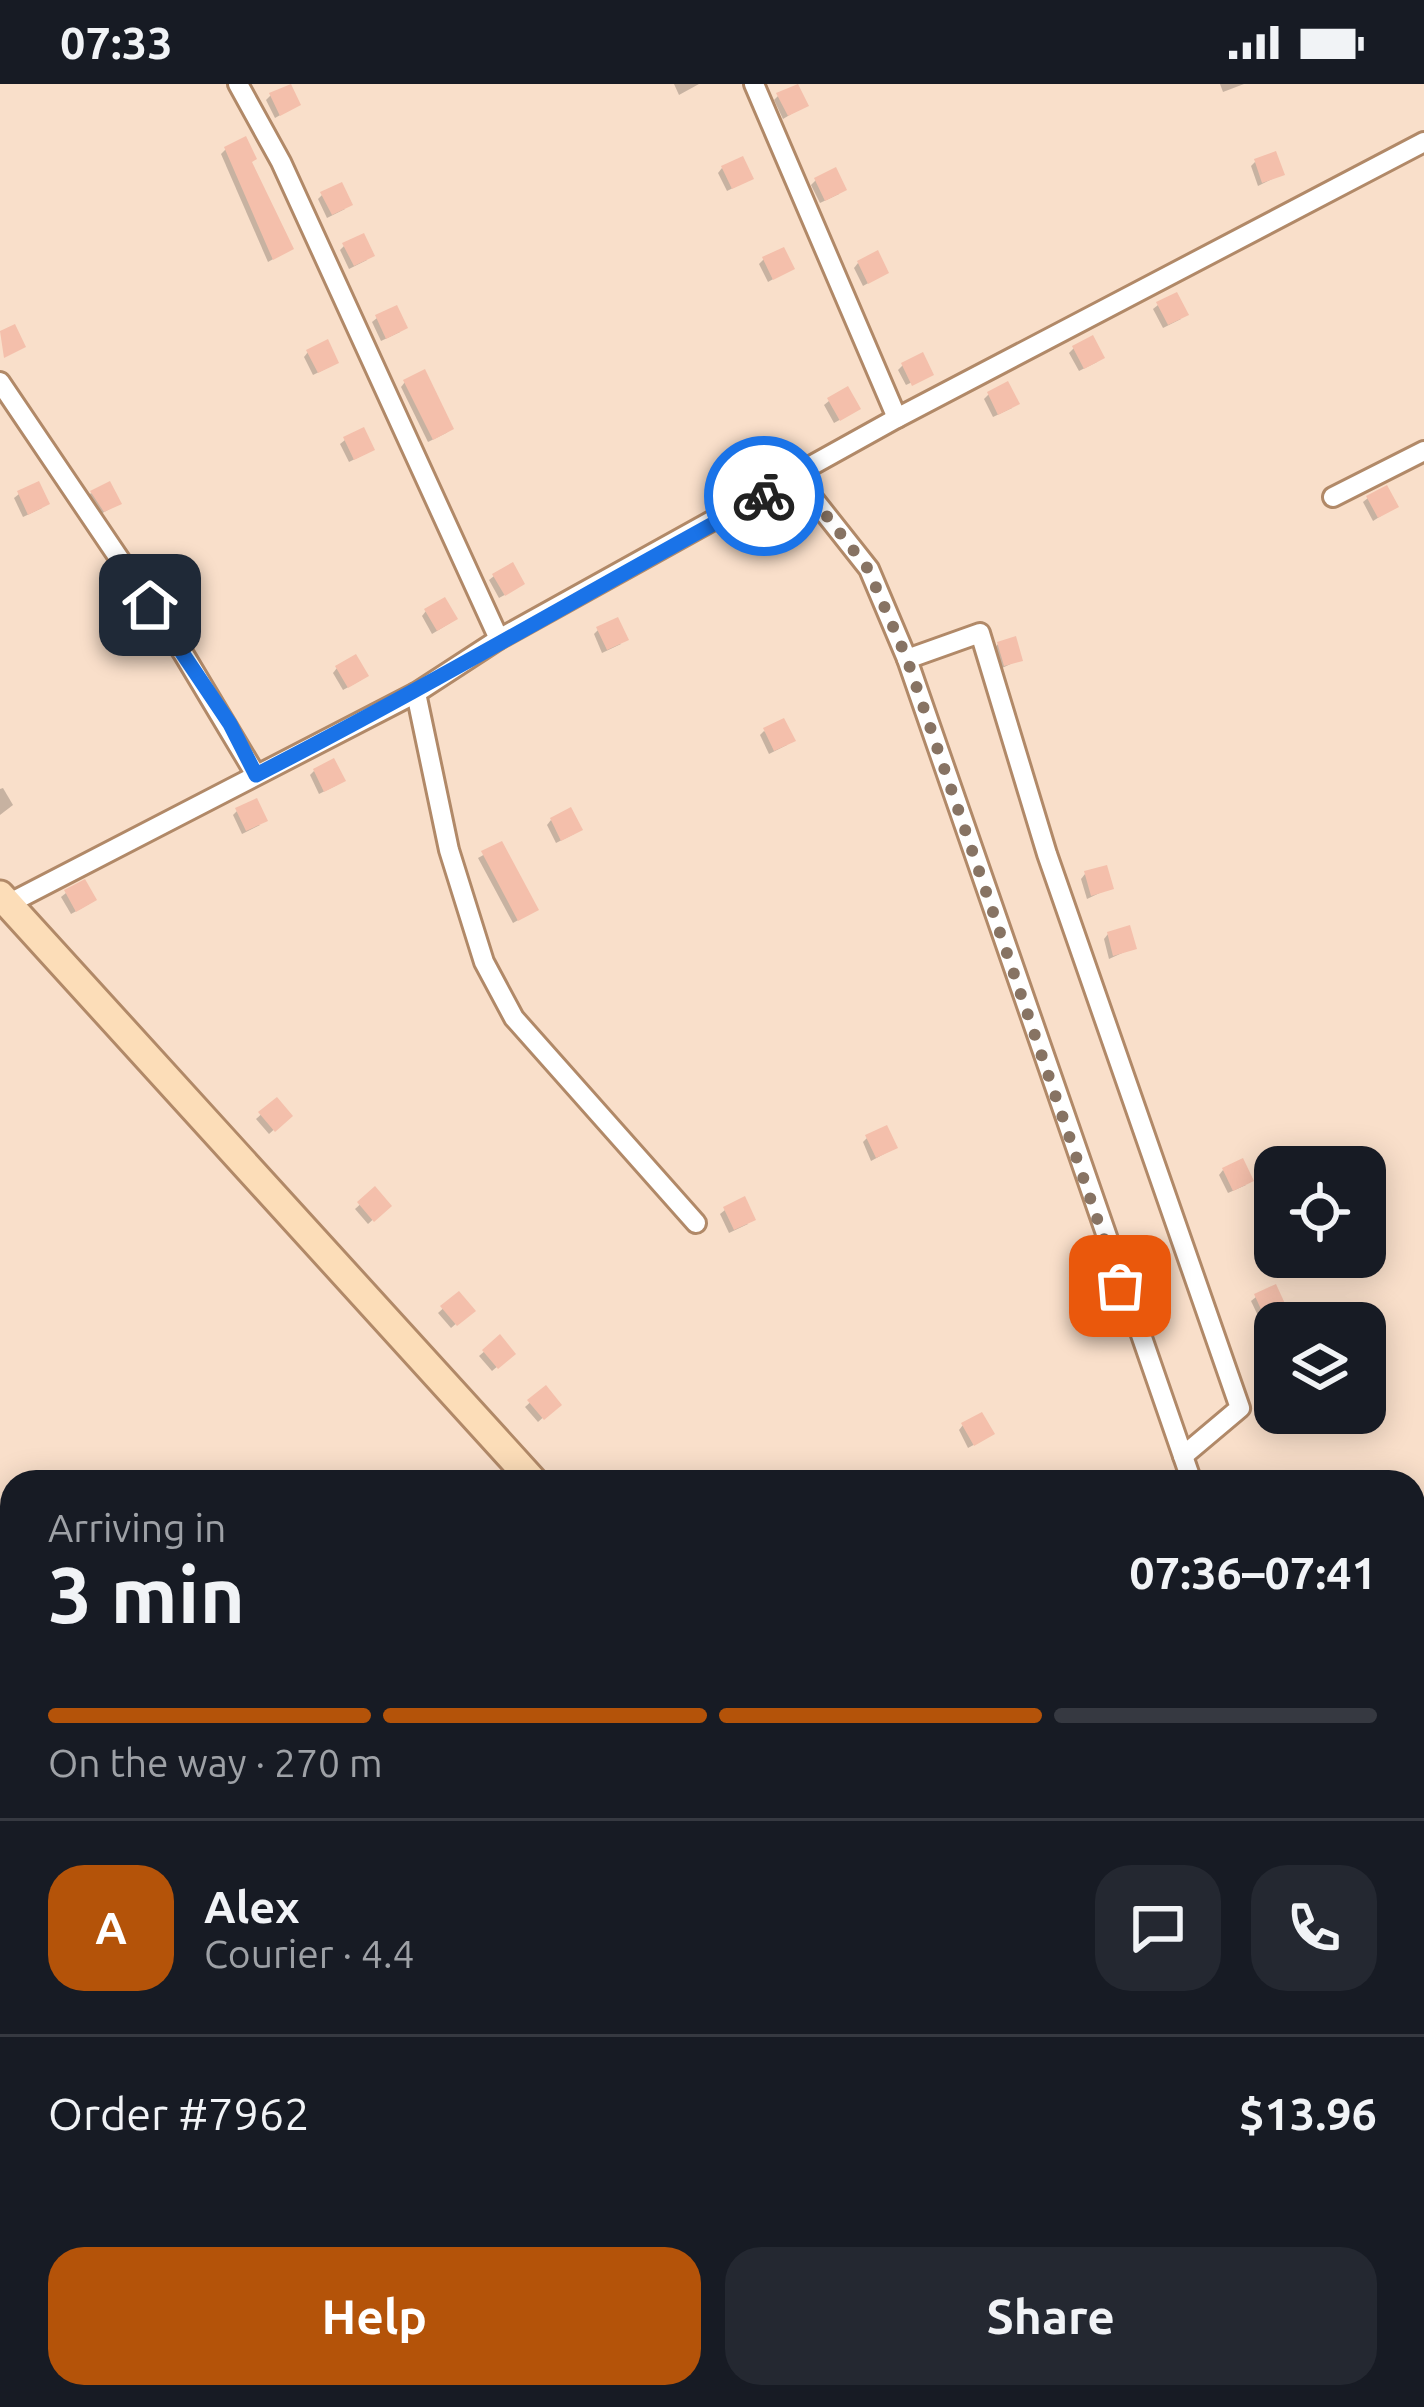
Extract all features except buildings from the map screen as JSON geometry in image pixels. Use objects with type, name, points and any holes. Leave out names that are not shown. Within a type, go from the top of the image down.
[{"type":"main road","points":[[4,899],[523,1470]]},
{"type":"street","points":[[238,84],[281,163],[499,639]]},
{"type":"street","points":[[754,84],[897,418]]},
{"type":"street","points":[[4,899],[416,693],[499,639],[797,478],[897,418],[1424,142]]},
{"type":"street","points":[[0,382],[183,653],[256,775]]},
{"type":"street","points":[[1333,497],[1424,451]]},
{"type":"street","points":[[797,478],[868,569],[907,659],[1188,1470]]},
{"type":"street","points":[[907,659],[980,632],[1055,875],[1240,1408],[1183,1456]]},
{"type":"street","points":[[416,693],[449,850],[484,962],[514,1018],[696,1223]]},
{"type":"way so far","points":[[764,496],[797,478],[868,569],[907,659],[1120,1286]]},
{"type":"route","points":[[150,605],[230,724],[256,775],[416,693],[499,639],[764,496]]}]
